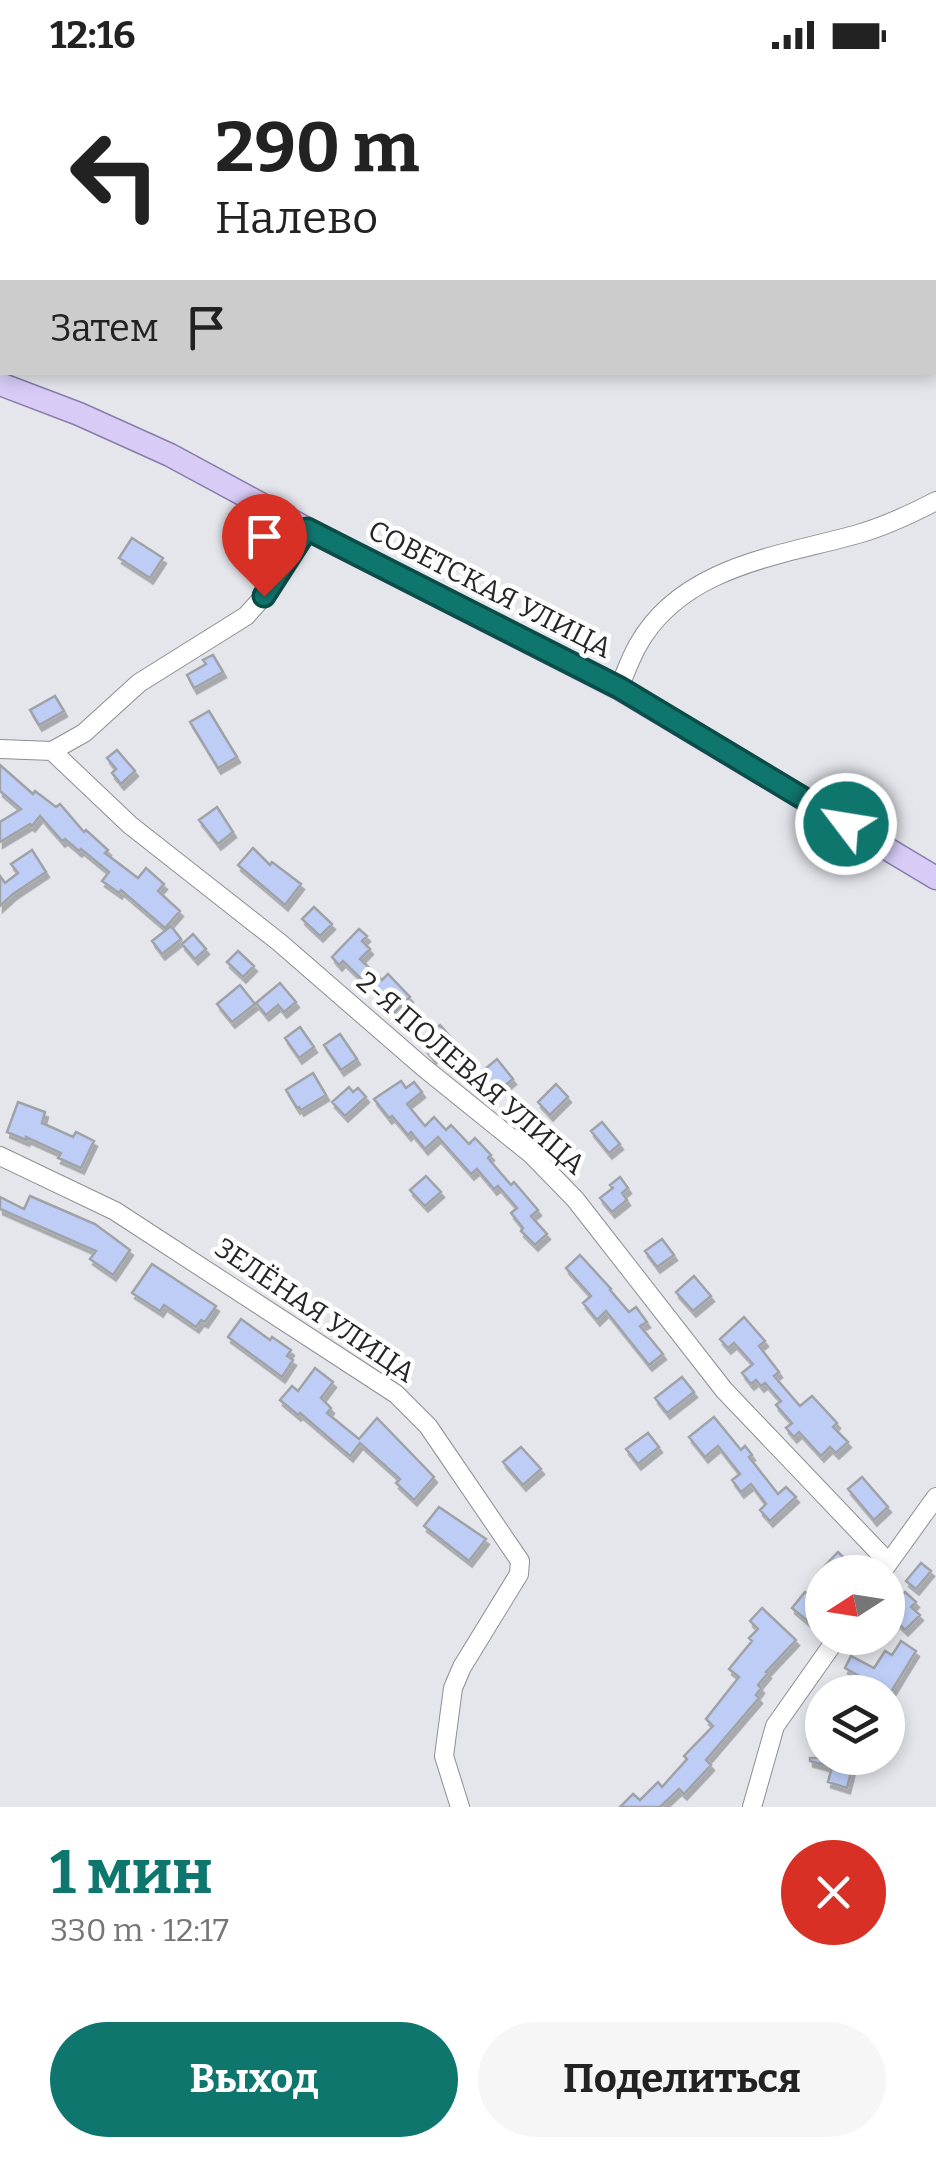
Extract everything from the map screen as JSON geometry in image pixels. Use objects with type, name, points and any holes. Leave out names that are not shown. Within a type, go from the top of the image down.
[{"type":"main road","name":"СОВЕТСКАЯ УЛИЦА","points":[[8,381],[170,456],[620,688],[936,878]]},
{"type":"street","points":[[620,688],[638,643],[686,592],[741,564],[861,534],[899,521],[936,501]]},
{"type":"street","points":[[0,749],[52,751],[84,733],[138,683],[246,616],[264,596],[307,529]]},
{"type":"street","name":"2-Я ПОЛЕВАЯ УЛИЦА","points":[[52,751],[130,825],[279,942],[531,1154],[575,1199],[724,1390],[873,1555]]},
{"type":"street","name":"ЗЕЛЁНАЯ УЛИЦА","points":[[0,1156],[115,1210],[396,1394],[428,1426],[520,1561],[519,1574],[453,1688],[444,1756],[460,1807]]},
{"type":"street","points":[[894,1555],[936,1498]]},
{"type":"street","points":[[752,1807],[776,1726],[824,1655]]},
{"type":"building","points":[[132,538],[163,558],[150,578],[119,558]]},
{"type":"building","points":[[213,655],[223,672],[194,688],[187,675]]},
{"type":"building","points":[[55,696],[64,711],[39,725],[30,710]]},
{"type":"building","points":[[209,711],[237,757],[218,768],[190,722]]},
{"type":"building","points":[[117,750],[135,771],[121,784],[107,758]]},
{"type":"building","points":[[0,765],[33,794],[35,791],[56,807],[60,804],[84,832],[108,850],[105,853],[138,878],[146,868],[164,884],[158,891],[180,911],[165,928],[121,890],[119,893],[102,881],[109,872],[81,849],[65,839],[62,841],[40,816],[32,826],[0,842],[0,822],[21,809],[0,791]]},
{"type":"building","points":[[217,807],[233,832],[218,844],[199,820]]},
{"type":"building","points":[[253,848],[270,865],[272,862],[301,884],[285,905],[238,865]]},
{"type":"building","points":[[32,850],[46,872],[0,906],[0,876],[5,883],[18,873],[11,864]]},
{"type":"building","points":[[314,907],[332,924],[320,936],[302,919]]},
{"type":"building","points":[[171,926],[181,939],[162,954],[152,941]]},
{"type":"building","points":[[359,929],[367,936],[362,941],[370,949],[360,959],[382,980],[388,974],[410,997],[395,1012],[343,961],[339,965],[332,957]]},
{"type":"building","points":[[193,934],[206,949],[195,959],[182,944]]},
{"type":"building","points":[[238,951],[254,966],[243,977],[227,962]]},
{"type":"building","points":[[280,983],[296,1002],[284,1012],[278,1005],[266,1015],[256,1003]]},
{"type":"building","points":[[240,985],[255,1004],[232,1022],[217,1004]]},
{"type":"building","points":[[440,1025],[465,1054],[449,1068],[437,1054],[433,1058],[420,1042]]},
{"type":"building","points":[[300,1027],[314,1047],[299,1058],[285,1038]]},
{"type":"building","points":[[340,1034],[357,1059],[341,1070],[324,1045]]},
{"type":"building","points":[[497,1059],[513,1079],[487,1100],[472,1080]]},
{"type":"building","points":[[313,1073],[326,1095],[301,1110],[286,1090]]},
{"type":"building","points":[[401,1081],[406,1088],[414,1082],[422,1092],[407,1104],[425,1126],[434,1117],[446,1130],[451,1125],[469,1144],[475,1138],[511,1185],[514,1182],[538,1210],[531,1216],[547,1234],[535,1245],[521,1231],[523,1228],[511,1213],[517,1208],[498,1186],[494,1189],[477,1169],[471,1174],[438,1137],[425,1149],[411,1132],[408,1135],[392,1116],[389,1118],[374,1099]]},
{"type":"building","points":[[556,1084],[568,1097],[550,1115],[538,1102]]},
{"type":"building","points":[[349,1087],[353,1092],[358,1088],[366,1097],[345,1116],[332,1102]]},
{"type":"building","points":[[18,1102],[45,1112],[42,1123],[73,1137],[76,1132],[94,1141],[81,1168],[58,1158],[61,1153],[7,1132]]},
{"type":"building","points":[[602,1122],[620,1144],[609,1153],[591,1131]]},
{"type":"building","points":[[426,1176],[441,1192],[425,1206],[410,1190]]},
{"type":"building","points":[[620,1177],[628,1188],[622,1193],[627,1200],[612,1212],[600,1198]]},
{"type":"building","points":[[30,1196],[95,1224],[130,1250],[113,1275],[90,1259],[96,1251],[0,1209],[0,1197],[24,1209]]},
{"type":"building","points":[[662,1239],[674,1255],[657,1267],[645,1251]]},
{"type":"building","points":[[580,1255],[629,1312],[636,1307],[647,1322],[640,1326],[663,1354],[649,1365],[606,1311],[597,1320],[583,1303],[591,1296],[566,1268]]},
{"type":"building","points":[[152,1264],[216,1306],[205,1322],[201,1320],[196,1327],[164,1305],[160,1311],[132,1293]]},
{"type":"building","points":[[694,1276],[711,1296],[693,1311],[676,1292]]},
{"type":"building","points":[[744,1317],[765,1341],[759,1346],[779,1372],[774,1376],[800,1406],[812,1396],[837,1423],[833,1427],[848,1442],[836,1453],[830,1447],[821,1456],[799,1432],[794,1437],[786,1428],[792,1423],[776,1405],[781,1401],[765,1383],[761,1386],[756,1380],[751,1384],[742,1373],[753,1364],[734,1343],[728,1348],[720,1339]]},
{"type":"building","points":[[241,1319],[291,1350],[287,1356],[293,1360],[282,1377],[228,1337]]},
{"type":"building","points":[[315,1368],[333,1382],[321,1398],[331,1408],[327,1413],[359,1439],[377,1418],[434,1477],[414,1500],[396,1483],[400,1479],[360,1443],[350,1456],[280,1400],[292,1386],[298,1391]]},
{"type":"building","points":[[682,1377],[694,1392],[667,1413],[655,1398]]},
{"type":"building","points":[[714,1417],[741,1450],[745,1446],[778,1494],[786,1487],[796,1497],[770,1521],[760,1510],[766,1504],[751,1484],[741,1492],[732,1480],[740,1474],[718,1446],[705,1457],[689,1437]]},
{"type":"building","points":[[648,1433],[659,1447],[638,1464],[626,1449]]},
{"type":"building","points":[[521,1447],[541,1469],[523,1485],[503,1462]]},
{"type":"building","points":[[862,1477],[888,1507],[874,1520],[848,1489]]},
{"type":"building","points":[[439,1507],[486,1539],[469,1561],[424,1526]]},
{"type":"building","points":[[921,1563],[931,1571],[916,1589],[906,1581]]},
{"type":"building","points":[[805,1592],[805,1619],[792,1608]]},
{"type":"building","points":[[905,1592],[916,1602],[911,1607],[920,1615],[905,1630]]},
{"type":"building","points":[[762,1608],[796,1640],[766,1672],[758,1685],[759,1698],[706,1760],[711,1765],[684,1794],[679,1789],[660,1807],[620,1807],[633,1794],[640,1800],[658,1782],[662,1787],[687,1759],[684,1756],[713,1726],[706,1719],[739,1677],[729,1669],[752,1641],[749,1638],[758,1629],[750,1621]]},
{"type":"building","points":[[905,1644],[916,1651],[901,1675],[858,1675],[845,1668],[851,1656],[874,1668],[882,1655],[905,1655]]},
{"type":"building","points":[[830,1775],[850,1775],[847,1788],[828,1782]]},
{"type":"route","points":[[264,596],[307,529],[620,688],[846,824]]}]
